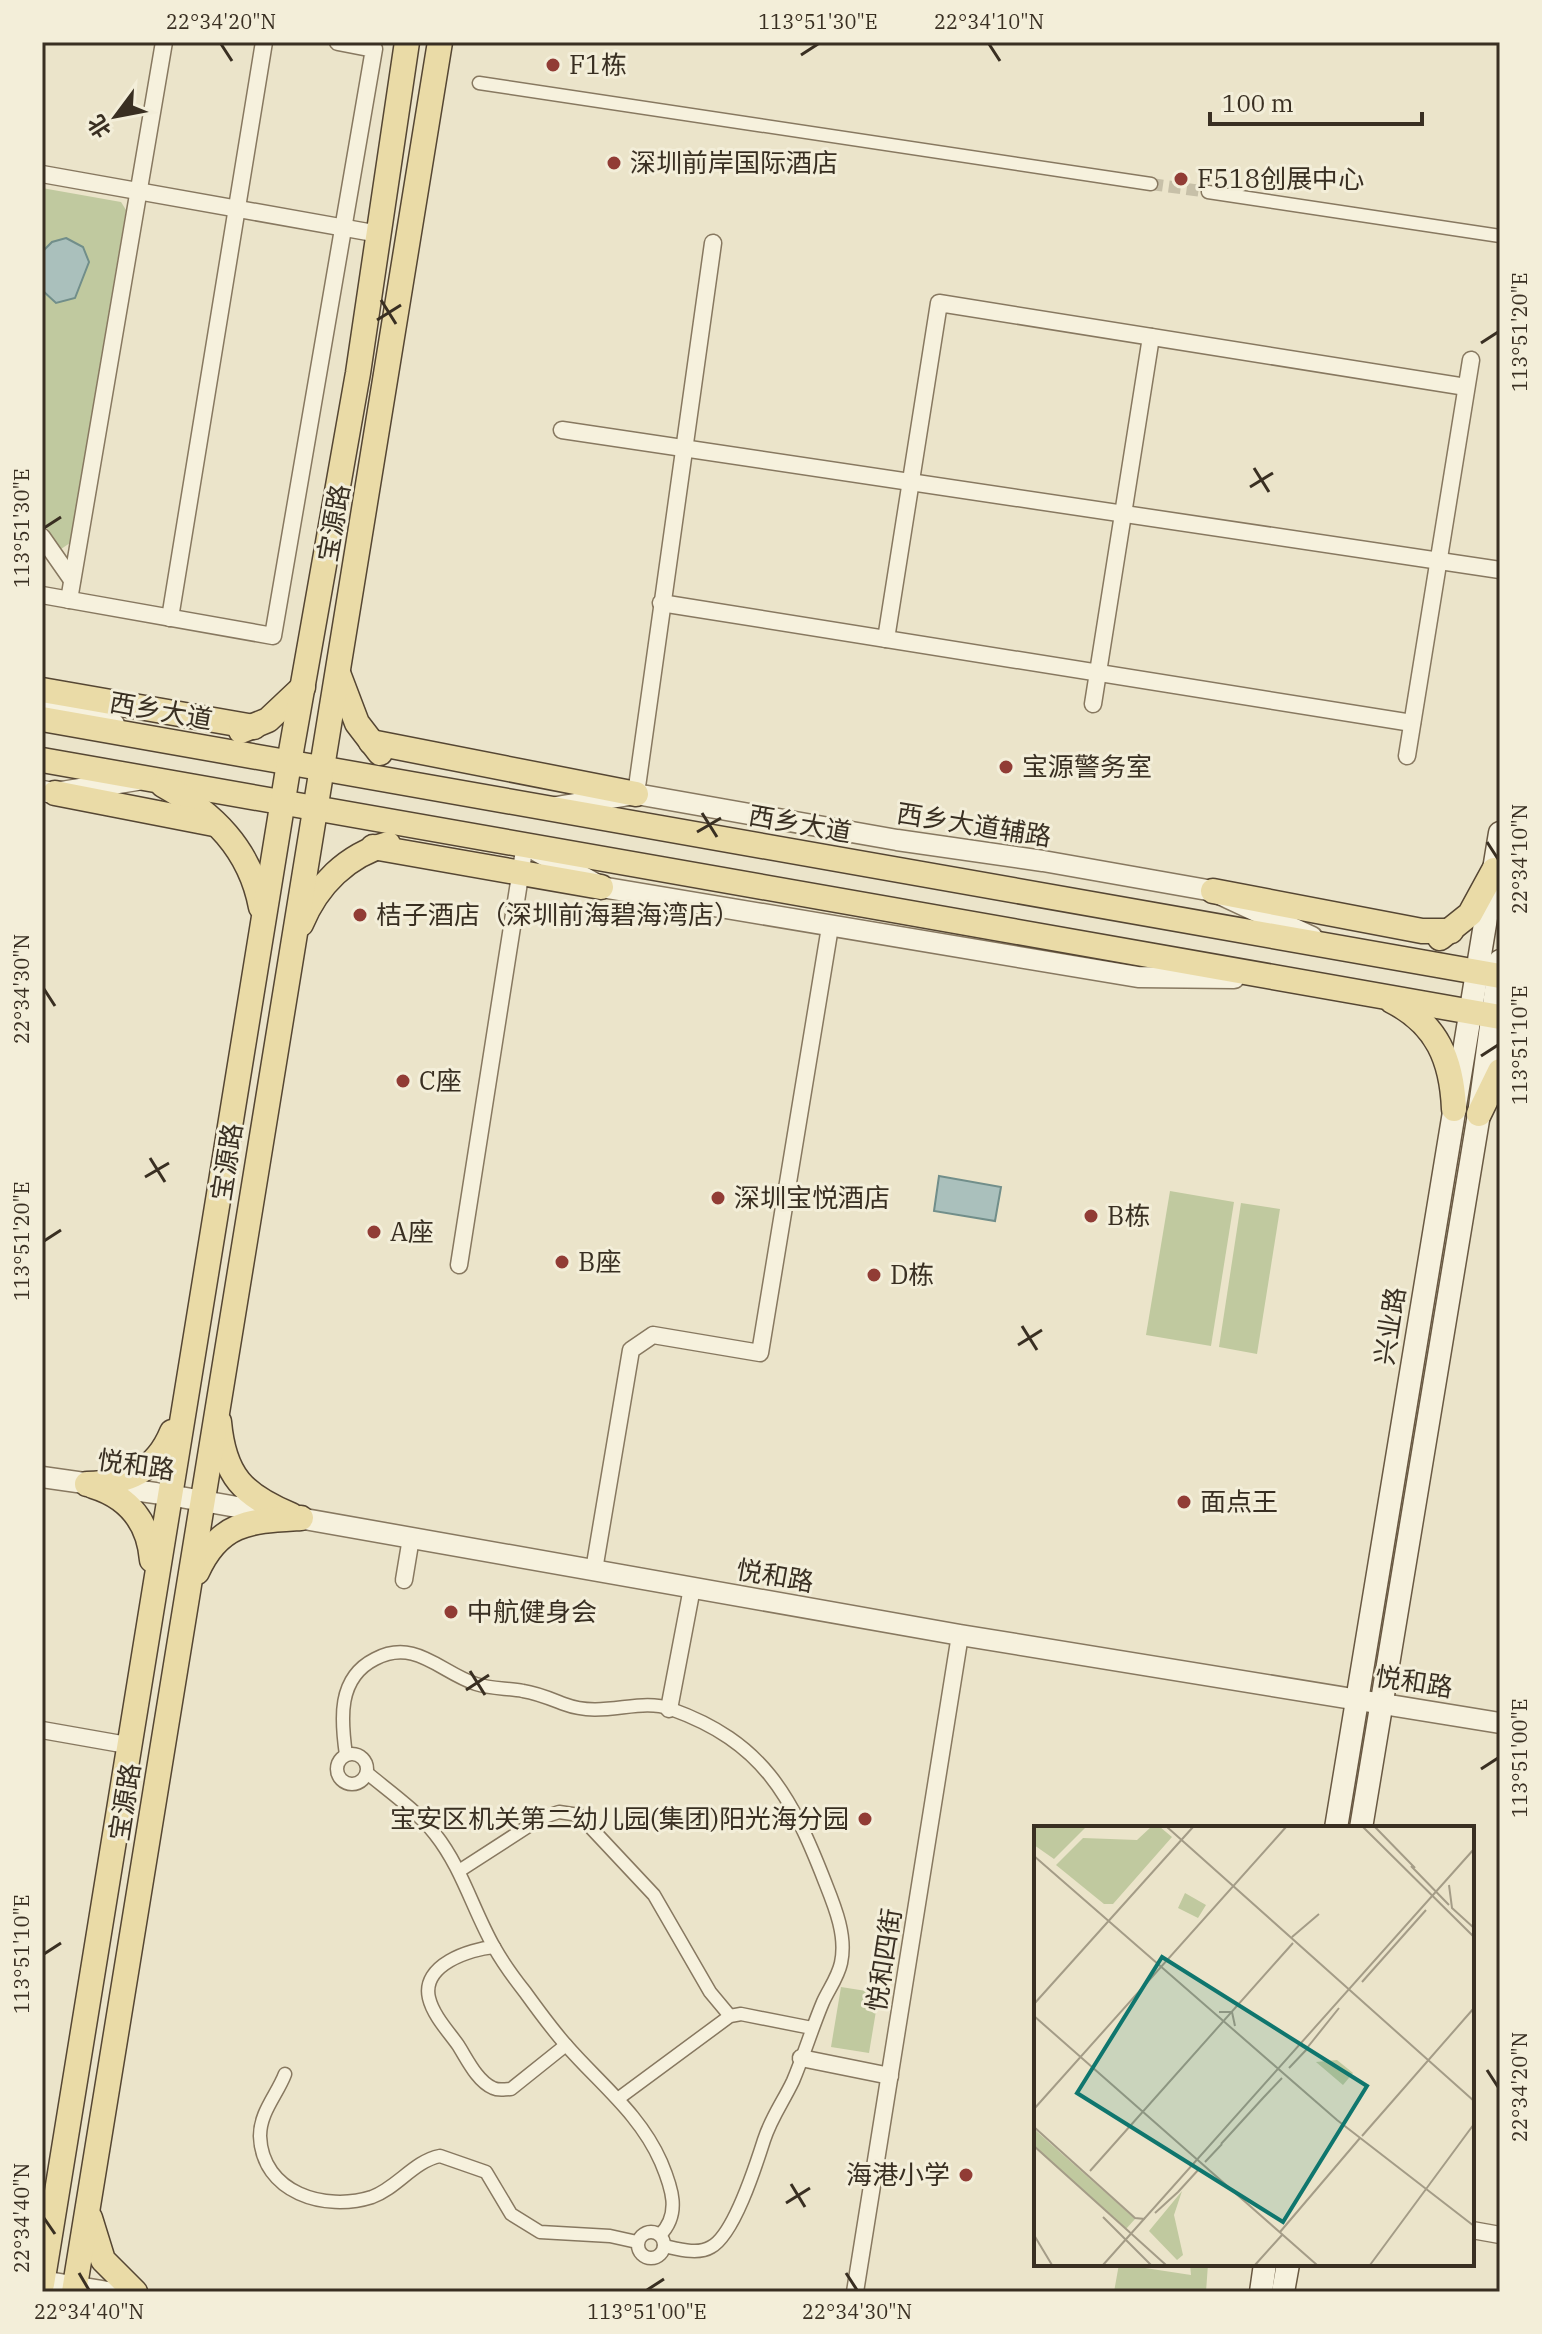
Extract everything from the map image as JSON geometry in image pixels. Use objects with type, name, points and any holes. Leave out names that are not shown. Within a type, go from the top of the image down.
[{"type":"main road","name":"宝源路","points":[[42,2282],[127,1745],[379,234],[407,42]]},
{"type":"main road","name":"宝源路","points":[[74,2289],[217,1396],[440,42]]},
{"type":"main road","points":[[314,624],[317,637],[325,643],[335,642],[344,630]]},
{"type":"main road","points":[[337,669],[357,723],[371,742],[398,767],[452,791]]},
{"type":"main road","points":[[152,737],[216,735],[254,727],[281,711],[303,687]]},
{"type":"main road","points":[[42,690],[254,727]]},
{"type":"main road","name":"西乡大道","points":[[42,719],[1371,954],[1494,971]]},
{"type":"main road","points":[[371,742],[636,794]]},
{"type":"main road","points":[[42,760],[1376,992],[1487,1014]]},
{"type":"main road","points":[[150,778],[218,825],[235,841],[257,886],[261,907],[259,950]]},
{"type":"main road","points":[[48,792],[218,825]]},
{"type":"main road","points":[[290,952],[306,913],[321,888],[337,870],[373,847],[419,836],[454,832]]},
{"type":"main road","name":"兴业路","points":[[1361,1826],[1479,1114],[1487,1014],[1494,971],[1494,870],[1500,833]]},
{"type":"main road","points":[[373,847],[601,887]]},
{"type":"main road","points":[[1371,954],[1410,951],[1451,931],[1478,903],[1494,870]]},
{"type":"main road","points":[[1213,891],[1422,931],[1451,931]]},
{"type":"main road","points":[[1376,992],[1406,1008],[1435,1034],[1450,1067],[1454,1109]]},
{"type":"main road","name":"兴业路","points":[[1336,1826],[1454,1109],[1487,1014]]},
{"type":"main road","points":[[1479,1114],[1500,1071]]},
{"type":"main road","points":[[87,1484],[127,1480],[154,1464],[164,1453],[173,1431],[188,1380]]},
{"type":"main road","points":[[217,1396],[225,1453],[239,1484],[251,1496],[301,1518]]},
{"type":"main road","points":[[87,1484],[120,1498],[141,1521],[152,1556],[153,1587]]},
{"type":"main road","points":[[185,1608],[205,1554],[227,1531],[264,1520],[301,1518]]},
{"type":"main road","points":[[92,2186],[90,2220],[95,2242],[112,2273],[135,2292]]},
{"type":"main road","points":[[42,2227],[57,2195]]},
{"type":"main road","points":[[1261,2292],[1265,2266]]},
{"type":"main road","points":[[1283,2292],[1288,2266]]},
{"type":"street","points":[[69,600],[164,42]]},
{"type":"street","points":[[170,618],[264,42]]},
{"type":"street","points":[[42,595],[273,636],[374,49],[338,42]]},
{"type":"street","points":[[479,83],[1151,184]]},
{"type":"street","points":[[42,174],[379,234]]},
{"type":"street","points":[[1208,192],[1500,236]]},
{"type":"street","points":[[636,794],[713,243]]},
{"type":"street","points":[[886,639],[939,303],[1466,387]]},
{"type":"street","points":[[1093,704],[1151,337]]},
{"type":"street","points":[[1407,756],[1471,360]]},
{"type":"street","points":[[562,430],[1500,570]]},
{"type":"street","points":[[42,537],[72,580]]},
{"type":"street","points":[[661,603],[1412,723]]},
{"type":"street","points":[[42,698],[152,737]]},
{"type":"street","points":[[48,792],[150,778]]},
{"type":"street","name":"西乡大道辅路","points":[[548,808],[636,794],[1213,891],[1334,947]]},
{"type":"street","points":[[459,1265],[525,844],[601,887],[1138,977],[1290,979]]},
{"type":"street","points":[[594,1570],[631,1350],[653,1335],[760,1353],[830,927]]},
{"type":"street","name":"悦和路","points":[[42,1477],[169,1495],[960,1635],[1500,1723]]},
{"type":"street","points":[[404,1580],[411,1538]]},
{"type":"street","points":[[669,1709],[692,1588]]},
{"type":"street","name":"悦和四街","points":[[855,2292],[960,1635]]},
{"type":"street","points":[[367,1773],[355,1784],[342,1780],[337,1769],[346,1755],[341,1711],[345,1695],[362,1669],[375,1659],[408,1652],[429,1658],[475,1684],[525,1691],[577,1709],[597,1712],[640,1707],[669,1709],[719,1732],[772,1774],[791,1803],[833,1903],[843,1937],[840,1969],[812,2028],[792,2082],[773,2113],[756,2165],[723,2236],[714,2246],[702,2251],[662,2240],[647,2232],[637,2242]]},
{"type":"street","points":[[42,1730],[127,1745]]},
{"type":"street","points":[[346,1755],[360,1756],[366,1763],[367,1773],[402,1800],[435,1834],[459,1871],[494,1947],[566,2045],[619,2098],[661,2160],[672,2191],[674,2210],[670,2225],[662,2240],[660,2255],[652,2258],[639,2252],[637,2242]]},
{"type":"street","points":[[459,1871],[541,1818],[559,1812],[579,1815],[654,1895],[710,1992],[730,2016]]},
{"type":"street","points":[[494,1947],[474,1949],[457,1956],[433,1977],[429,1987],[435,2012],[480,2078],[490,2087],[511,2089],[566,2045]]},
{"type":"street","points":[[619,2098],[730,2016],[741,2014],[812,2028]]},
{"type":"street","points":[[801,2058],[890,2076]]},
{"type":"street","points":[[285,2074],[263,2116],[260,2137],[274,2175],[295,2194],[348,2202],[373,2197],[440,2156],[486,2172],[511,2214],[540,2232],[589,2233],[637,2242]]},
{"type":"street","points":[[1474,2230],[1500,2235]]},
{"type":"street","points":[[42,2282],[108,2292]]},
{"type":"green space","points":[[42,188],[121,202],[126,210],[70,543],[61,549],[42,521]]},
{"type":"green space","points":[[1170,1191],[1234,1202],[1211,1346],[1146,1335]]},
{"type":"green space","points":[[1241,1203],[1280,1209],[1257,1354],[1219,1347]]},
{"type":"green space","points":[[841,1987],[879,1993],[869,2053],[831,2047]]},
{"type":"green space","points":[[1119,2266],[1191,2275],[1190,2266],[1208,2266],[1206,2292],[1114,2292]]},
{"type":"water","points":[[66,238],[83,247],[89,262],[75,298],[56,303],[42,290],[42,252],[52,242]]},
{"type":"water","points":[[939,1176],[1001,1187],[995,1221],[934,1211]]},
{"type":"tunnel","points":[[1151,184],[1208,192]]},
{"type":"place","name":"F1栋","points":[[553,65]]},
{"type":"place","name":"深圳前岸国际酒店","points":[[614,163]]},
{"type":"place","name":"F518创展中心","points":[[1181,179]]},
{"type":"place","name":"宝源警务室","points":[[1006,767]]},
{"type":"place","name":"桔子酒店（深圳前海碧海湾店）","points":[[360,915]]},
{"type":"place","name":"C座","points":[[403,1081]]},
{"type":"place","name":"深圳宝悦酒店","points":[[718,1198]]},
{"type":"place","name":"B栋","points":[[1091,1216]]},
{"type":"place","name":"A座","points":[[374,1232]]},
{"type":"place","name":"B座","points":[[562,1262]]},
{"type":"place","name":"D栋","points":[[874,1275]]},
{"type":"place","name":"面点王","points":[[1184,1502]]},
{"type":"place","name":"中航健身会","points":[[451,1612]]},
{"type":"place","name":"宝安区机关第二幼儿园(集团)阳光海分园","points":[[865,1819]]},
{"type":"place","name":"海港小学","points":[[966,2175]]}]
